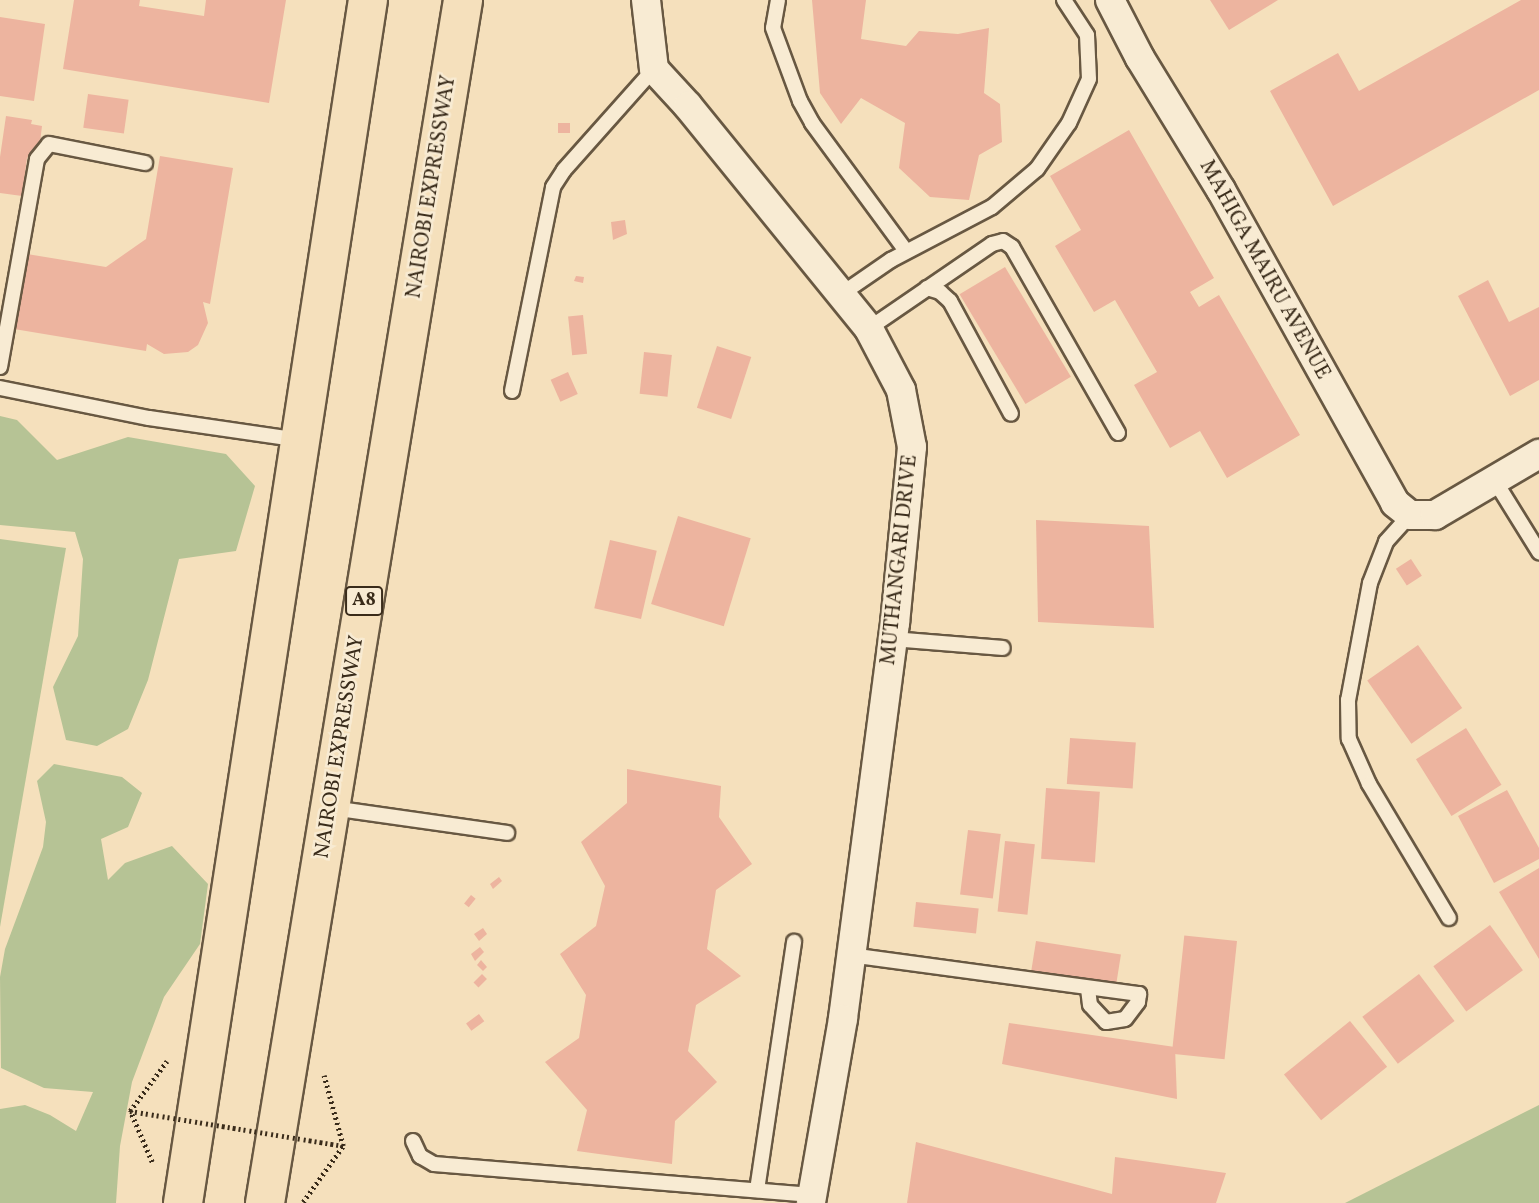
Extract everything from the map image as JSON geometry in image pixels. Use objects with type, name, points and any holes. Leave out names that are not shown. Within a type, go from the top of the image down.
[{"type":"highway","points":[[183,1203],[368,0]]},
{"type":"highway","name":"NAIROBI EXPRESSWAY","points":[[265,1203],[463,0]]},
{"type":"street","points":[[646,0],[654,69]]},
{"type":"street","name":"MAHIGA MAIRU AVENUE","points":[[1110,0],[1140,58],[1221,190],[1395,503],[1422,515]]},
{"type":"street","name":"MUTHANGARI DRIVE","points":[[654,69],[688,106],[868,329],[901,390],[912,447],[893,639],[843,1019],[812,1199]]},
{"type":"street","points":[[1422,515],[1495,481],[1539,454]]},
{"type":"lane","points":[[778,0],[773,28],[800,101],[812,123],[906,251]]},
{"type":"lane","points":[[840,295],[906,251],[992,207],[1037,169],[1069,123],[1089,79],[1087,35],[1065,0]]},
{"type":"lane","points":[[512,391],[553,187],[564,170],[654,69]]},
{"type":"lane","points":[[0,367],[37,159],[49,144],[145,163]]},
{"type":"lane","points":[[868,329],[992,244],[1003,241],[1012,247],[1118,433]]},
{"type":"lane","points":[[927,288],[940,292],[950,301],[1010,414]]},
{"type":"lane","points":[[0,388],[149,418],[299,440]]},
{"type":"lane","points":[[1495,481],[1539,552]]},
{"type":"lane","points":[[1422,515],[1386,542],[1370,583],[1348,700],[1349,739],[1368,784],[1449,918]]},
{"type":"lane","points":[[893,639],[1003,648]]},
{"type":"lane","points":[[330,808],[507,833]]},
{"type":"lane","points":[[757,1190],[794,942]]},
{"type":"lane","points":[[850,955],[1088,989]]},
{"type":"lane","points":[[413,1142],[419,1156],[434,1164],[757,1190],[812,1199]]},
{"type":"path","points":[[155,1168],[130,1111],[343,1146],[302,1203]]},
{"type":"green space","points":[[0,416],[17,420],[57,460],[128,437],[226,454],[255,486],[236,551],[179,559],[148,680],[128,729],[97,746],[66,740],[53,687],[78,636],[83,559],[75,532],[0,525]]},
{"type":"green space","points":[[0,539],[66,548],[0,927]]},
{"type":"green space","points":[[54,764],[122,777],[142,793],[128,827],[101,839],[108,880],[125,863],[172,846],[208,884],[200,944],[164,997],[132,1082],[120,1146],[116,1203],[0,1203],[0,1109],[25,1105],[50,1115],[76,1131],[93,1092],[44,1088],[1,1068],[0,977],[5,949],[43,847],[46,822],[37,781]]},
{"type":"green space","points":[[1539,1105],[1539,1203],[1345,1203]]},
{"type":"building","points":[[74,0],[140,0],[139,6],[204,16],[206,0],[286,0],[269,103],[63,69]]},
{"type":"building","points":[[812,0],[866,0],[861,39],[906,46],[919,31],[958,34],[989,28],[984,93],[1000,104],[1002,142],[979,155],[969,200],[930,197],[899,168],[905,123],[861,98],[841,124],[820,93]]},
{"type":"building","points":[[1210,0],[1278,0],[1229,30]]},
{"type":"building","points":[[1521,0],[1539,0],[1539,90],[1333,206],[1270,91],[1338,53],[1359,91]]},
{"type":"building","points":[[0,17],[45,24],[34,101],[0,96]]},
{"type":"building","points":[[88,94],[129,100],[124,133],[83,128]]},
{"type":"building","points":[[6,116],[32,120],[31,124],[42,126],[40,142],[27,158],[22,196],[0,193],[0,157]]},
{"type":"building","points":[[558,123],[570,123],[570,133],[558,133]]},
{"type":"building","points":[[1129,130],[1214,278],[1190,292],[1199,307],[1219,295],[1300,435],[1227,478],[1200,431],[1170,448],[1134,385],[1157,372],[1115,300],[1094,312],[1055,246],[1081,230],[1050,176]]},
{"type":"building","points":[[160,156],[233,168],[210,304],[203,302],[208,323],[198,345],[188,352],[164,354],[147,344],[146,351],[14,329],[27,254],[106,267],[146,239]]},
{"type":"building","points":[[625,220],[627,234],[613,240],[611,222]]},
{"type":"building","points":[[1005,267],[1071,377],[1025,404],[960,294]]},
{"type":"building","points":[[576,276],[584,277],[583,283],[574,281]]},
{"type":"building","points":[[1488,280],[1509,322],[1539,307],[1539,380],[1510,396],[1458,296]]},
{"type":"building","points":[[583,315],[587,354],[572,355],[568,317]]},
{"type":"building","points":[[717,346],[751,357],[731,419],[697,408]]},
{"type":"building","points":[[644,352],[672,355],[667,397],[640,394]]},
{"type":"building","points":[[568,372],[578,394],[560,402],[551,380]]},
{"type":"building","points":[[678,516],[751,538],[724,626],[651,604]]},
{"type":"building","points":[[1036,520],[1149,526],[1154,628],[1038,622]]},
{"type":"building","points":[[610,540],[657,551],[641,619],[594,608]]},
{"type":"building","points":[[1411,559],[1422,576],[1407,586],[1396,569]]},
{"type":"building","points":[[1418,645],[1462,708],[1411,744],[1367,681]]},
{"type":"building","points":[[1466,728],[1502,785],[1451,816],[1416,759]]},
{"type":"building","points":[[1070,738],[1136,743],[1133,788],[1067,784]]},
{"type":"building","points":[[627,769],[721,786],[719,817],[752,864],[716,890],[707,949],[741,976],[696,1005],[688,1051],[717,1082],[675,1121],[672,1164],[577,1151],[587,1110],[545,1062],[579,1038],[586,995],[560,954],[596,926],[605,886],[581,842],[627,803]]},
{"type":"building","points":[[1046,788],[1100,792],[1095,863],[1041,859]]},
{"type":"building","points":[[1507,790],[1539,848],[1539,859],[1494,883],[1458,816]]},
{"type":"building","points":[[968,830],[1001,834],[993,899],[960,895]]},
{"type":"building","points":[[1005,841],[1035,844],[1027,915],[998,912]]},
{"type":"building","points":[[1539,868],[1539,959],[1499,892]]},
{"type":"building","points":[[499,877],[502,881],[493,889],[490,884]]},
{"type":"building","points":[[471,895],[476,899],[469,907],[464,904]]},
{"type":"building","points":[[916,902],[979,909],[976,933],[913,927]]},
{"type":"building","points":[[1490,925],[1523,970],[1466,1011],[1433,966]]},
{"type":"building","points":[[483,928],[487,934],[479,941],[474,934]]},
{"type":"building","points":[[1184,935],[1237,941],[1225,1059],[1172,1054]]},
{"type":"building","points":[[1036,941],[1121,954],[1115,989],[1031,976]]},
{"type":"building","points":[[480,947],[484,952],[475,961],[471,954]]},
{"type":"building","points":[[481,960],[487,967],[483,971],[477,965]]},
{"type":"building","points":[[482,974],[487,979],[478,987],[474,982]]},
{"type":"building","points":[[1419,974],[1455,1021],[1398,1064],[1362,1017]]},
{"type":"building","points":[[479,1014],[484,1021],[471,1031],[466,1023]]},
{"type":"building","points":[[1350,1021],[1387,1067],[1321,1120],[1284,1074]]},
{"type":"building","points":[[1009,1023],[1175,1047],[1177,1099],[1002,1064]]},
{"type":"building","points":[[916,1142],[1112,1194],[1115,1157],[1226,1173],[1216,1203],[907,1203]]}]
